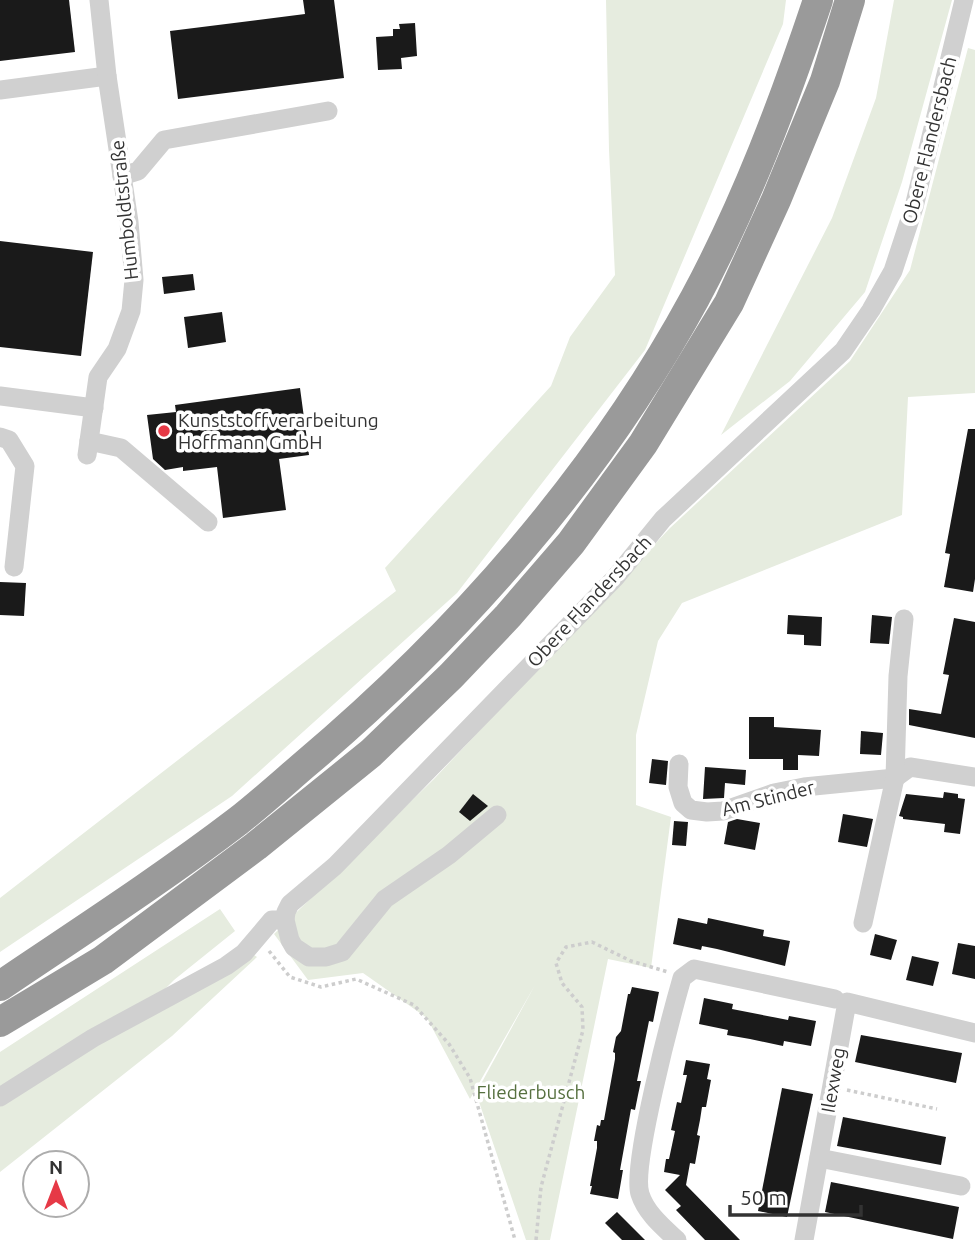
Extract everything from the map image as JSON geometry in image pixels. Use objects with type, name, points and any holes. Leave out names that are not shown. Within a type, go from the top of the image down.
[{"type":"highway","points":[[0,986],[239,820],[359,719],[482,594],[542,525],[614,429],[695,298],[747,190],[792,77],[818,0]]},
{"type":"highway","points":[[0,1022],[103,960],[256,846],[371,752],[451,676],[508,616],[571,543],[643,444],[729,303],[776,200],[825,81],[850,0]]},
{"type":"street","name":"Obere Flandersbach","points":[[285,920],[290,904],[335,866],[615,579],[663,519],[843,351],[872,310],[893,271],[914,207],[964,0]]},
{"type":"street","name":"Humboldtstraße","points":[[105,1],[107,76],[129,222],[134,280],[131,311],[117,349],[98,377],[88,448],[121,448],[208,522]]},
{"type":"street","points":[[0,90],[107,76]]},
{"type":"street","points":[[122,176],[138,171],[164,141],[328,111]]},
{"type":"street","points":[[0,396],[94,408]]},
{"type":"street","points":[[0,437],[9,440],[25,466],[14,567]]},
{"type":"street","points":[[863,923],[895,778],[898,676],[904,620]]},
{"type":"street","name":"Am Stinder","points":[[679,764],[678,787],[683,803],[691,810],[707,812],[723,811],[774,793],[804,787],[895,778],[910,766],[975,777]]},
{"type":"street","points":[[0,1097],[93,1038],[226,966],[258,939],[272,920],[285,920],[290,940],[302,954],[318,959],[335,956],[351,942],[385,899],[449,855],[497,815]]},
{"type":"street","points":[[677,1240],[647,1208],[639,1192],[638,1175],[682,978],[694,968],[975,1033]]},
{"type":"street","name":"Ilexweg","points":[[804,1240],[831,1087],[841,1000]]},
{"type":"street","points":[[819,1158],[961,1186]]},
{"type":"path","points":[[258,939],[290,977],[321,987],[356,979],[369,984],[414,1005],[449,1044],[470,1078],[516,1240]]},
{"type":"path","points":[[536,1240],[541,1187],[583,1030],[582,1007],[562,983],[556,963],[566,947],[592,942],[631,961],[682,978]]},
{"type":"path","points":[[831,1087],[937,1110]]},
{"type":"green space","points":[[606,0],[786,0],[783,24],[645,350],[457,593],[232,796],[0,952],[0,898],[396,591],[385,568],[551,386],[570,337],[615,275]]},
{"type":"green space","points":[[894,0],[952,0],[902,182],[865,292],[790,381],[721,435],[832,218],[876,98]]},
{"type":"green space","name":"Fliederbusch","points":[[968,48],[975,50],[975,393],[908,397],[902,515],[682,603],[658,641],[636,735],[636,805],[671,817],[651,968],[608,959],[550,1240],[526,1240],[476,1093],[535,985],[470,1099],[427,1018],[363,973],[308,980],[274,934],[434,779],[670,528],[850,361],[910,270]]},
{"type":"green space","points":[[220,909],[235,931],[174,980],[123,1031],[254,955],[257,957],[172,1036],[29,1149],[21,1149],[21,1155],[0,1172],[0,1052]]},
{"type":"building","points":[[0,0],[69,0],[75,52],[0,61]]},
{"type":"building","points":[[303,0],[334,0],[344,78],[178,99],[170,31],[305,14]]},
{"type":"building","points":[[415,23],[417,56],[401,58],[402,69],[378,70],[376,37],[393,36],[393,29],[400,29],[399,24]]},
{"type":"building","points":[[0,241],[93,252],[81,356],[0,347]]},
{"type":"building","points":[[193,274],[195,290],[164,294],[162,277]]},
{"type":"building","points":[[222,312],[226,342],[188,348],[184,317]]},
{"type":"building","points":[[300,388],[309,455],[279,459],[286,510],[223,518],[217,467],[165,470],[153,459],[147,415],[176,412],[175,405]]},
{"type":"building","points":[[968,429],[975,429],[973,592],[944,587],[950,554],[945,553]]},
{"type":"building","points":[[0,582],[26,583],[24,616],[0,615]]},
{"type":"building","points":[[788,615],[822,617],[821,646],[804,645],[804,635],[787,634]]},
{"type":"building","points":[[872,615],[892,617],[889,644],[870,643]]},
{"type":"building","points":[[954,618],[975,622],[975,738],[909,725],[909,709],[941,714],[949,675],[943,674]]},
{"type":"building","points":[[749,717],[774,717],[774,727],[821,730],[819,756],[798,755],[798,770],[783,770],[783,759],[749,759]]},
{"type":"building","points":[[861,731],[883,733],[881,755],[860,754]]},
{"type":"building","points":[[652,759],[668,761],[666,785],[649,783]]},
{"type":"building","points":[[705,767],[746,770],[745,785],[725,783],[724,798],[703,799]]},
{"type":"building","points":[[944,792],[958,794],[958,798],[965,799],[960,834],[944,832],[945,824],[903,819],[899,816],[906,794],[943,798]]},
{"type":"building","points":[[473,794],[488,806],[470,821],[459,812]]},
{"type":"building","points":[[843,814],[873,819],[867,847],[838,842]]},
{"type":"building","points":[[737,819],[760,823],[755,850],[724,844],[728,822]]},
{"type":"building","points":[[674,821],[688,822],[686,846],[672,845]]},
{"type":"building","points":[[678,918],[707,924],[708,918],[764,930],[763,936],[790,941],[785,966],[702,946],[701,950],[673,944]]},
{"type":"building","points":[[875,934],[897,940],[891,960],[870,955]]},
{"type":"building","points":[[958,943],[975,946],[975,979],[952,974]]},
{"type":"building","points":[[912,956],[939,962],[933,986],[906,980]]},
{"type":"building","points":[[632,987],[659,992],[653,1022],[649,1021],[637,1081],[641,1081],[635,1110],[631,1109],[620,1170],[623,1170],[618,1199],[590,1194],[590,1186],[597,1148],[597,1141],[594,1141],[597,1125],[600,1126],[601,1120],[604,1120],[615,1059],[613,1052],[616,1037],[621,1031],[628,994]]},
{"type":"building","points":[[704,998],[733,1004],[732,1009],[788,1020],[789,1016],[816,1021],[811,1046],[784,1041],[783,1046],[727,1035],[728,1030],[699,1024]]},
{"type":"building","points":[[861,1035],[962,1053],[956,1083],[855,1062]]},
{"type":"building","points":[[686,1060],[710,1064],[707,1079],[711,1080],[706,1107],[702,1107],[695,1164],[690,1163],[686,1185],[740,1240],[705,1240],[676,1210],[681,1206],[665,1190],[680,1175],[664,1172],[675,1131],[671,1130],[677,1102],[681,1103],[687,1075],[683,1075]]},
{"type":"building","points":[[782,1088],[813,1094],[787,1217],[758,1211]]},
{"type":"building","points":[[843,1117],[946,1137],[941,1165],[837,1146]]},
{"type":"building","points":[[831,1182],[959,1207],[953,1239],[825,1212]]},
{"type":"building","points":[[617,1212],[645,1240],[622,1240],[605,1223]]},
{"type":"place","name":"Kunststoffverarbeitung Hoffmann GmbH","points":[[164,431]]}]
